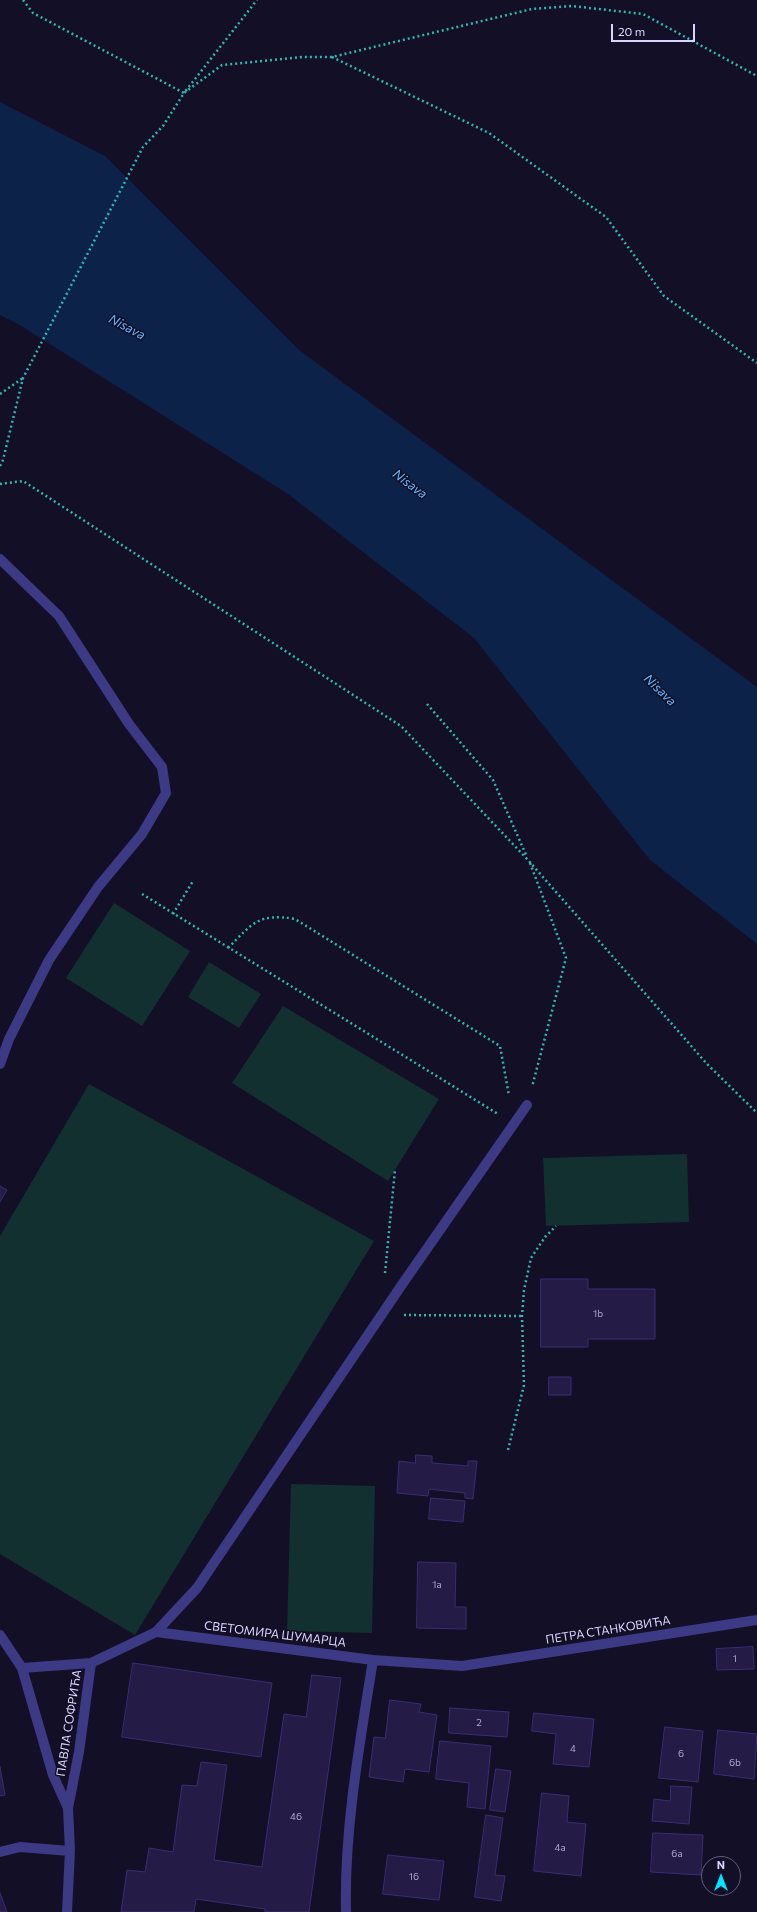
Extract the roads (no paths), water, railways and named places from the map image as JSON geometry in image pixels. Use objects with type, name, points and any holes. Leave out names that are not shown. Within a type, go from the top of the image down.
[{"type":"street","points":[[0,559],[59,616],[129,724],[162,767],[166,793],[142,834],[98,887],[49,960],[0,1064]]},
{"type":"street","points":[[91,1663],[156,1632],[197,1588],[382,1315],[527,1105]]},
{"type":"street","name":"ПЕТРА СТАНКОВИЋА","points":[[462,1666],[757,1620]]},
{"type":"street","name":"СВЕТОМИРА ШУМАРЦА","points":[[156,1632],[373,1660],[462,1666]]},
{"type":"street","name":"ПАВЛА СОФРИЋА","points":[[0,1635],[22,1668],[53,1775],[68,1808]]},
{"type":"street","points":[[346,1912],[345,1890],[355,1776],[373,1660]]},
{"type":"street","name":"ПАВЛА СОФРИЋА","points":[[22,1668],[91,1663],[79,1752],[68,1808],[70,1851],[67,1912]]},
{"type":"street","points":[[0,1852],[20,1847],[70,1851]]},
{"type":"water","name":"Nisava","points":[[0,102],[105,156],[299,350],[757,687],[757,944],[650,860],[474,638],[288,494],[18,324],[0,315]]}]
